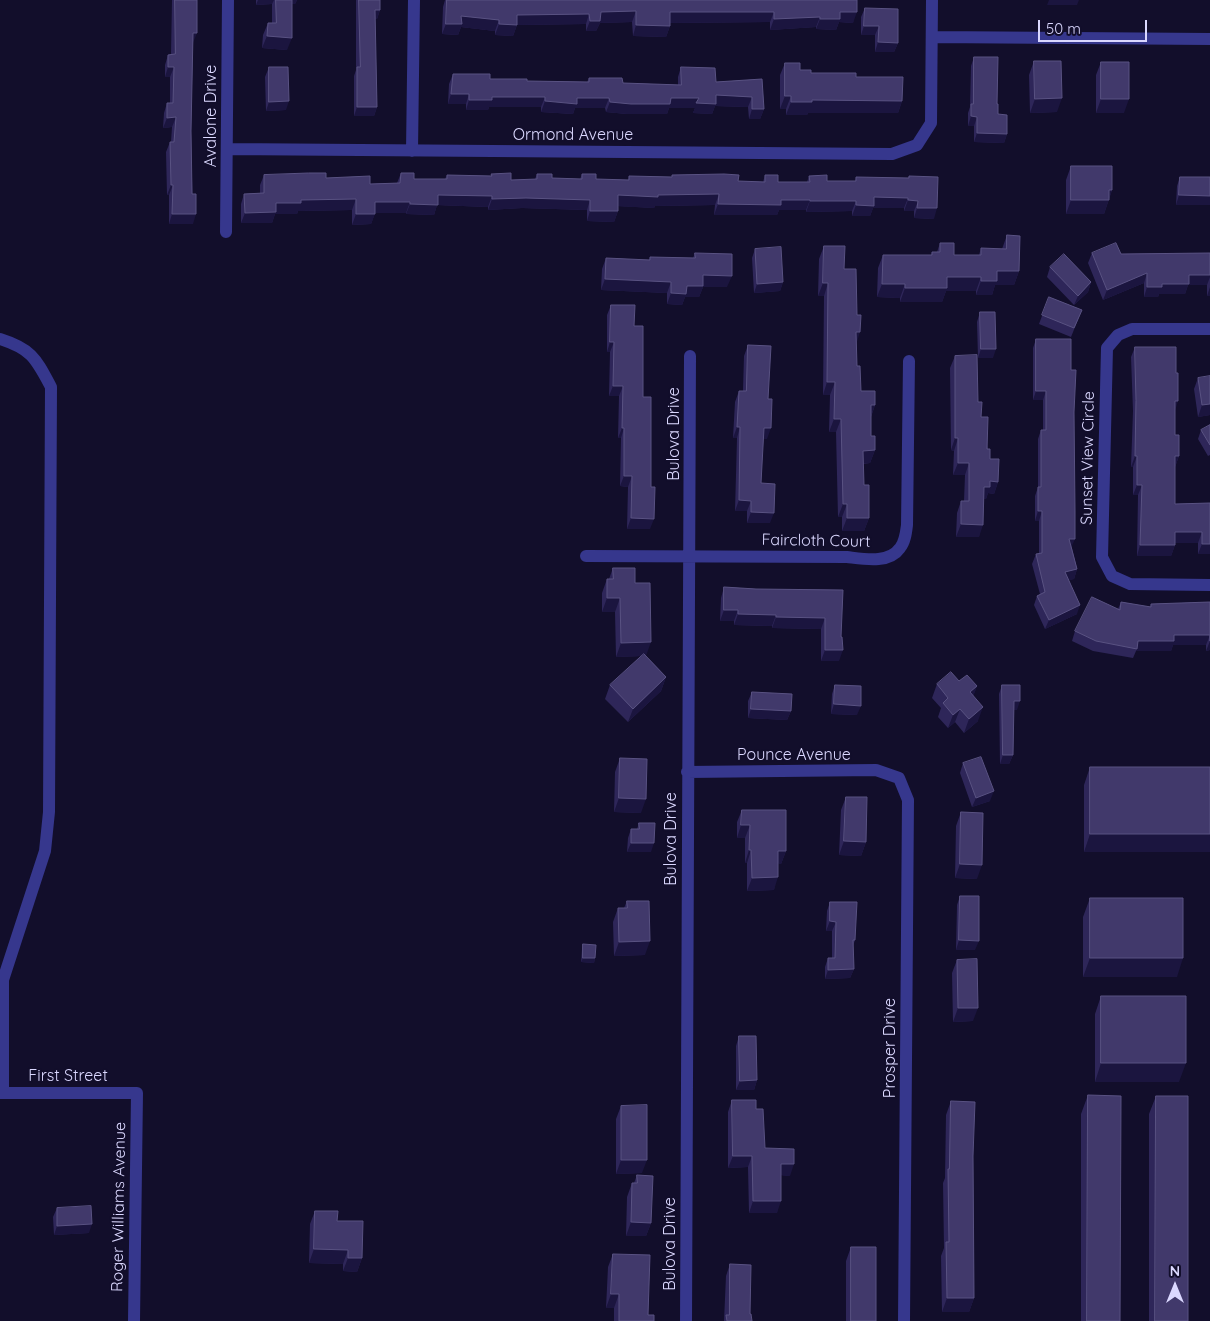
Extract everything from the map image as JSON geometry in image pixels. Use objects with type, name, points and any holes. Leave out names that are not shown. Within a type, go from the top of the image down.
[{"type":"street","name":"Avalone Drive","points":[[226,232],[228,0]]},
{"type":"street","points":[[412,151],[414,0]]},
{"type":"street","points":[[932,0],[932,37],[1210,39]]},
{"type":"street","name":"Ormond Avenue","points":[[227,149],[892,154],[917,145],[931,123],[932,37]]},
{"type":"street","name":"Sunset View Circle","points":[[1210,330],[1132,329],[1118,335],[1107,348],[1102,558],[1112,576],[1130,584],[1210,585]]},
{"type":"street","points":[[0,339],[24,348],[37,362],[51,387],[49,812],[45,851],[3,980],[2,1093]]},
{"type":"street","name":"Bulova Drive","points":[[686,1321],[690,356]]},
{"type":"street","name":"Faircloth Court","points":[[690,556],[847,557],[870,560],[887,557],[900,549],[907,525],[908,360]]},
{"type":"street","points":[[586,556],[690,556]]},
{"type":"street","name":"Pounce Avenue","points":[[687,772],[876,770],[900,778]]},
{"type":"street","name":"Prosper Drive","points":[[900,778],[908,800],[904,1321]]},
{"type":"street","name":"First Street","points":[[2,1093],[136,1092]]},
{"type":"street","name":"Roger Williams Avenue","points":[[134,1321],[136,1092]]},
{"type":"building","points":[[175,0],[197,0],[197,33],[193,33],[191,131],[192,194],[196,194],[196,214],[172,214],[173,185],[171,185],[170,142],[174,142],[176,117],[167,118],[167,103],[173,103],[174,67],[168,67],[168,55],[175,54]]},
{"type":"building","points":[[276,0],[292,0],[292,38],[267,36],[268,23],[276,23]]},
{"type":"building","points":[[359,0],[380,0],[380,10],[375,10],[377,107],[357,107],[357,67],[360,67]]},
{"type":"building","points":[[447,0],[857,0],[857,12],[840,12],[840,19],[820,19],[820,17],[774,19],[774,12],[670,12],[670,26],[636,25],[636,11],[601,12],[600,21],[590,21],[589,14],[517,15],[517,25],[499,24],[499,20],[461,16],[462,24],[446,24]]},
{"type":"building","points":[[865,8],[898,9],[898,43],[878,42],[879,26],[864,26]]},
{"type":"building","points":[[974,57],[998,57],[998,114],[1007,115],[1007,134],[977,133],[977,117],[971,116]]},
{"type":"building","points":[[1034,61],[1061,61],[1062,98],[1035,99]]},
{"type":"building","points":[[1101,62],[1129,62],[1129,99],[1101,99]]},
{"type":"building","points":[[785,63],[800,63],[800,70],[811,70],[811,73],[856,73],[856,77],[903,77],[902,101],[812,100],[812,102],[791,102],[791,96],[785,96]]},
{"type":"building","points":[[269,67],[288,67],[289,101],[269,102]]},
{"type":"building","points":[[681,67],[715,68],[716,82],[762,79],[764,109],[752,109],[752,97],[716,95],[716,104],[696,103],[699,98],[671,98],[670,104],[631,104],[610,102],[609,98],[577,98],[577,104],[545,101],[545,97],[492,97],[492,100],[469,100],[469,94],[451,94],[453,74],[490,74],[490,79],[527,79],[527,81],[589,82],[589,78],[622,78],[623,83],[681,85]]},
{"type":"building","points":[[1071,166],[1112,166],[1112,190],[1109,190],[1109,200],[1071,200]]},
{"type":"building","points":[[326,173],[326,178],[370,176],[370,184],[400,183],[401,173],[414,173],[414,179],[447,179],[447,175],[492,176],[491,174],[511,173],[511,180],[537,179],[537,174],[552,174],[552,178],[582,179],[582,174],[596,174],[596,179],[629,180],[629,176],[672,177],[672,175],[724,174],[739,175],[738,181],[765,182],[765,175],[778,175],[778,182],[810,182],[809,176],[827,175],[827,181],[856,181],[856,177],[938,177],[937,208],[917,208],[918,201],[908,200],[908,198],[874,197],[874,206],[856,205],[856,201],[810,200],[781,200],[781,205],[718,204],[719,194],[658,195],[658,197],[618,195],[618,211],[590,211],[590,200],[492,199],[492,196],[438,195],[438,205],[410,204],[410,202],[375,202],[375,214],[356,214],[356,199],[301,200],[301,203],[276,203],[276,212],[245,213],[244,194],[264,193],[264,175]]},
{"type":"building","points":[[1180,177],[1210,177],[1210,196],[1179,195]]},
{"type":"building","points":[[1007,235],[1020,236],[1019,271],[997,271],[997,281],[981,281],[981,277],[947,277],[947,288],[905,288],[905,284],[882,284],[883,255],[932,255],[932,252],[940,252],[940,243],[954,243],[954,255],[981,255],[981,248],[1006,249]]},
{"type":"building","points":[[1116,243],[1121,254],[1210,253],[1210,275],[1189,275],[1189,284],[1162,284],[1162,287],[1147,287],[1147,273],[1107,290],[1092,253]]},
{"type":"building","points":[[824,246],[845,246],[844,269],[856,269],[857,315],[861,315],[860,332],[856,332],[857,366],[860,366],[861,391],[875,391],[875,405],[871,405],[871,436],[875,436],[875,450],[863,451],[864,485],[869,485],[869,518],[847,518],[847,504],[843,504],[841,419],[834,419],[835,382],[827,382],[828,283],[823,283]]},
{"type":"building","points":[[781,247],[783,282],[757,284],[755,249]]},
{"type":"building","points":[[695,253],[732,254],[732,276],[703,275],[703,286],[687,286],[686,294],[671,293],[671,282],[605,279],[606,258],[650,260],[650,257],[695,258]]},
{"type":"building","points":[[1064,254],[1091,282],[1078,296],[1050,267]]},
{"type":"building","points":[[1049,297],[1082,310],[1074,328],[1042,315]]},
{"type":"building","points":[[611,305],[635,305],[634,326],[643,326],[643,397],[651,397],[651,487],[655,487],[654,519],[631,518],[632,476],[624,476],[623,386],[613,386],[614,342],[610,342]]},
{"type":"building","points":[[980,312],[995,312],[996,349],[981,349]]},
{"type":"building","points":[[1036,339],[1071,339],[1071,370],[1076,370],[1074,412],[1075,539],[1069,539],[1077,569],[1065,572],[1080,605],[1049,620],[1037,596],[1045,592],[1036,554],[1042,553],[1042,511],[1038,511],[1038,487],[1041,487],[1041,430],[1046,430],[1046,391],[1036,391]]},
{"type":"building","points":[[748,345],[771,346],[768,399],[772,399],[771,428],[764,428],[761,483],[775,484],[774,513],[751,512],[751,501],[739,500],[740,427],[737,427],[739,391],[746,391]]},
{"type":"building","points":[[1135,347],[1176,347],[1178,401],[1175,401],[1175,435],[1179,435],[1179,456],[1175,456],[1175,504],[1210,503],[1210,544],[1202,544],[1202,532],[1175,532],[1175,545],[1140,545],[1142,485],[1137,485],[1137,456],[1135,456]]},
{"type":"building","points":[[977,355],[978,402],[982,402],[981,417],[988,417],[987,449],[990,449],[990,459],[999,459],[998,482],[990,481],[990,487],[984,487],[983,525],[961,524],[961,501],[969,501],[969,463],[958,463],[958,438],[955,438],[955,356]]},
{"type":"building","points":[[1210,376],[1210,404],[1202,405],[1198,378]]},
{"type":"building","points":[[1210,425],[1210,445],[1201,430]]},
{"type":"building","points":[[613,568],[635,568],[635,583],[650,583],[651,642],[621,643],[620,598],[607,598],[607,579],[613,579]]},
{"type":"building","points":[[724,587],[843,590],[841,637],[843,650],[825,650],[825,618],[738,614],[738,610],[724,610]]},
{"type":"building","points":[[1092,597],[1120,610],[1121,602],[1151,607],[1151,604],[1210,602],[1210,635],[1174,635],[1174,641],[1138,641],[1137,649],[1096,641],[1075,631]]},
{"type":"building","points":[[644,654],[666,677],[633,709],[610,685]]},
{"type":"building","points":[[951,672],[959,681],[967,675],[977,686],[970,692],[983,707],[969,719],[960,709],[953,715],[943,703],[948,698],[937,684]]},
{"type":"building","points":[[835,685],[861,686],[861,706],[834,704]]},
{"type":"building","points":[[1002,685],[1020,685],[1020,701],[1014,701],[1013,755],[1003,755]]},
{"type":"building","points":[[752,692],[792,694],[791,711],[751,709]]},
{"type":"building","points":[[981,757],[994,791],[976,798],[963,763]]},
{"type":"building","points":[[620,758],[647,759],[646,799],[619,798]]},
{"type":"building","points":[[1090,767],[1210,767],[1210,834],[1090,834]]},
{"type":"building","points":[[846,797],[867,797],[866,842],[844,841]]},
{"type":"building","points":[[742,810],[786,810],[786,851],[778,851],[778,877],[752,878],[751,850],[749,850],[750,825],[741,825]]},
{"type":"building","points":[[961,812],[983,813],[982,865],[960,864]]},
{"type":"building","points":[[639,823],[655,823],[654,843],[631,843],[631,829],[639,829]]},
{"type":"building","points":[[960,896],[979,896],[979,941],[959,940]]},
{"type":"building","points":[[1090,898],[1183,898],[1183,958],[1090,958]]},
{"type":"building","points":[[627,901],[649,901],[650,941],[619,942],[618,908],[627,908]]},
{"type":"building","points":[[830,902],[857,902],[855,940],[853,940],[854,969],[828,970],[828,958],[835,958],[836,922],[830,921]]},
{"type":"building","points":[[583,944],[596,945],[595,958],[583,958]]},
{"type":"building","points":[[977,959],[978,1008],[958,1008],[957,960]]},
{"type":"building","points":[[1101,996],[1186,996],[1186,1063],[1101,1063]]},
{"type":"building","points":[[739,1036],[756,1036],[757,1080],[740,1081]]},
{"type":"building","points":[[1088,1095],[1121,1096],[1120,1321],[1087,1321]]},
{"type":"building","points":[[1156,1096],[1188,1096],[1188,1321],[1155,1321]]},
{"type":"building","points":[[732,1100],[756,1100],[756,1109],[763,1109],[765,1148],[794,1149],[794,1164],[781,1164],[781,1201],[753,1201],[752,1156],[733,1156]]},
{"type":"building","points":[[951,1101],[975,1102],[973,1156],[974,1298],[947,1298],[946,1242],[949,1242],[948,1169]]},
{"type":"building","points":[[647,1105],[647,1160],[621,1160],[621,1106]]},
{"type":"building","points":[[637,1175],[653,1176],[651,1223],[631,1222],[632,1183],[637,1183]]},
{"type":"building","points":[[91,1206],[92,1224],[57,1226],[57,1208]]},
{"type":"building","points":[[315,1211],[338,1211],[337,1221],[363,1221],[362,1258],[348,1258],[348,1250],[314,1249]]},
{"type":"building","points":[[851,1247],[876,1247],[876,1321],[851,1321]]},
{"type":"building","points":[[613,1254],[650,1255],[648,1315],[654,1315],[654,1321],[619,1321],[619,1294],[611,1294]]},
{"type":"building","points":[[730,1264],[751,1265],[750,1314],[752,1321],[727,1321],[726,1315],[729,1315]]}]
